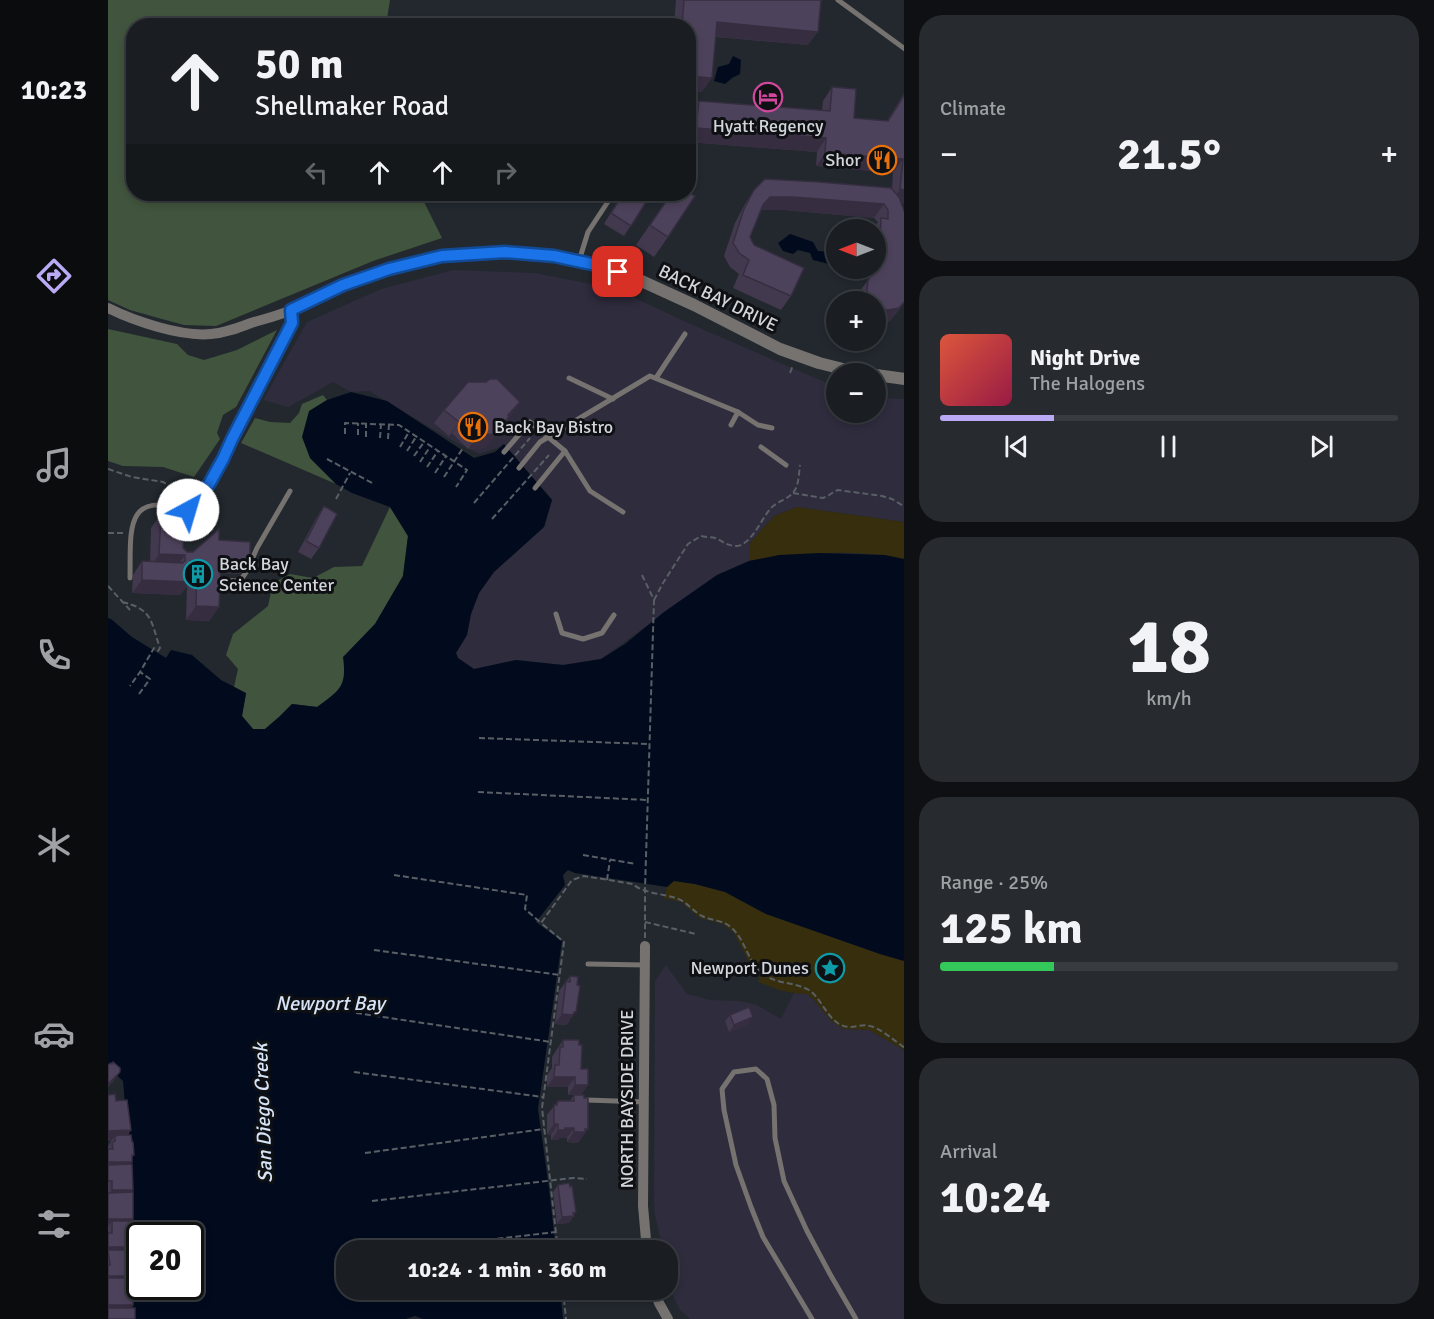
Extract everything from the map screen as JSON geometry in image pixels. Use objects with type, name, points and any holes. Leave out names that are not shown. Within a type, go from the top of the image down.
[{"type":"street","name":"BACK BAY DRIVE","points":[[108,308],[158,326],[208,335],[234,330],[291,310],[343,285],[389,269],[442,256],[505,252],[554,256],[601,266],[635,278],[694,305],[780,349],[826,365]]},
{"type":"street","points":[[232,439],[292,323],[291,310]]},
{"type":"street","points":[[886,376],[904,379]]},
{"type":"street","name":"NORTH BAYSIDE DRIVE","points":[[645,946],[643,1206],[646,1240]]},
{"type":"street","points":[[658,1300],[668,1319]]},
{"type":"lane","points":[[838,0],[846,2],[904,49]]},
{"type":"lane","points":[[579,261],[588,232],[608,201]]},
{"type":"lane","points":[[656,378],[685,334]]},
{"type":"lane","points":[[519,468],[540,442],[650,376],[738,412],[758,425],[772,428]]},
{"type":"lane","points":[[569,378],[613,399]]},
{"type":"lane","points":[[731,425],[738,412]]},
{"type":"lane","points":[[504,452],[530,422],[566,451],[590,491],[623,512]]},
{"type":"lane","points":[[130,578],[131,534],[135,516],[154,504],[176,506],[188,510],[213,477],[232,439]]},
{"type":"lane","points":[[761,447],[786,465]]},
{"type":"lane","points":[[536,488],[566,451]]},
{"type":"lane","points":[[215,580],[236,581],[242,578],[290,491]]},
{"type":"lane","points":[[556,614],[562,633],[583,639],[602,633],[614,615]]},
{"type":"lane","points":[[588,964],[645,965]]},
{"type":"lane","points":[[812,1319],[763,1237],[736,1165],[724,1110],[722,1089],[734,1071],[756,1070],[767,1079],[774,1105],[775,1138],[784,1181],[807,1231],[856,1319]]},
{"type":"lane","points":[[587,1100],[644,1102]]},
{"type":"path","points":[[345,434],[345,423],[399,425],[467,470],[456,487]]},
{"type":"path","points":[[358,423],[358,435]]},
{"type":"path","points":[[366,423],[366,436]]},
{"type":"path","points":[[380,438],[381,424]]},
{"type":"path","points":[[388,439],[389,424]]},
{"type":"path","points":[[400,447],[409,432]]},
{"type":"path","points":[[407,451],[416,436]]},
{"type":"path","points":[[474,503],[530,438]]},
{"type":"path","points":[[414,456],[424,441]]},
{"type":"path","points":[[420,462],[431,446]]},
{"type":"path","points":[[444,477],[463,448]]},
{"type":"path","points":[[427,468],[438,451]]},
{"type":"path","points":[[492,519],[549,455]]},
{"type":"path","points":[[435,473],[446,456]]},
{"type":"path","points":[[327,459],[374,484]]},
{"type":"path","points":[[645,946],[654,600],[688,544],[701,536],[716,538],[723,544],[737,546],[745,543],[771,508],[791,496],[796,488],[800,465]]},
{"type":"path","points":[[108,470],[169,484],[197,500]]},
{"type":"path","points":[[336,499],[350,472]]},
{"type":"path","points":[[793,493],[823,498],[838,490],[882,496],[904,507]]},
{"type":"path","points":[[108,533],[131,534]]},
{"type":"path","points":[[642,575],[654,600]]},
{"type":"path","points":[[108,586],[130,610]]},
{"type":"path","points":[[122,602],[135,605],[148,614],[159,648],[158,651],[154,648],[129,686]]},
{"type":"path","points":[[139,694],[150,679],[140,672]]},
{"type":"path","points":[[479,738],[650,744]]},
{"type":"path","points":[[478,792],[648,800]]},
{"type":"path","points":[[583,855],[636,864]]},
{"type":"path","points":[[607,880],[610,860]]},
{"type":"path","points":[[394,875],[527,895],[525,909],[564,942],[542,1108],[557,1240]]},
{"type":"path","points":[[541,923],[572,880],[584,876],[633,884],[649,892],[679,898],[702,916],[727,924],[737,933],[755,965],[763,974],[810,991],[840,1025],[849,1028],[873,1026],[904,1048]]},
{"type":"path","points":[[645,922],[696,934]]},
{"type":"path","points":[[374,950],[560,975]]},
{"type":"path","points":[[356,1012],[551,1042]]},
{"type":"path","points":[[354,1072],[543,1097]]},
{"type":"path","points":[[365,1153],[543,1130]]},
{"type":"path","points":[[372,1201],[573,1178],[587,1179]]},
{"type":"path","points":[[486,1240],[556,1232]]},
{"type":"path","points":[[564,1300],[566,1319]]},
{"type":"shaded area","points":[[453,270],[535,273],[616,289],[826,383],[826,423],[886,423],[886,398],[904,399],[904,522],[797,507],[774,516],[749,544],[749,561],[717,575],[601,659],[563,665],[516,660],[474,669],[458,658],[456,653],[467,635],[471,614],[479,593],[494,572],[545,526],[552,499],[503,446],[479,454],[369,391],[351,392],[333,382],[288,407],[263,400],[307,322],[381,289]]},
{"type":"shaded area","points":[[666,965],[687,994],[710,1000],[740,1001],[757,1005],[781,1019],[794,993],[807,994],[862,1030],[869,1030],[904,1050],[904,1319],[690,1319],[680,1310],[675,1300],[678,1300],[678,1240],[661,1240],[654,1202],[655,981]]},
{"type":"green space","points":[[108,0],[390,0],[387,18],[126,18],[126,201],[424,201],[442,238],[373,261],[216,326],[184,325],[130,310],[108,300]]},
{"type":"green space","points":[[108,329],[177,344],[188,355],[204,360],[237,350],[277,330],[236,407],[223,415],[217,433],[220,439],[194,477],[163,467],[123,466],[108,461]]},
{"type":"green space","points":[[323,395],[327,400],[310,411],[310,458],[336,484],[241,443],[255,418],[270,422],[290,423],[299,413],[302,404]]},
{"type":"green space","points":[[390,507],[408,536],[403,576],[375,624],[344,657],[344,675],[340,687],[318,707],[292,704],[265,729],[253,729],[242,716],[246,694],[234,687],[238,669],[226,655],[233,634],[268,606],[273,583],[290,574],[313,578],[334,567],[362,566]]},
{"type":"sand","points":[[797,507],[904,522],[904,559],[866,554],[827,553],[787,555],[749,561],[749,544],[774,516]]},
{"type":"sand","name":"Newport Dunes","points":[[674,881],[725,892],[766,914],[904,961],[904,1050],[869,1030],[843,1029],[831,1021],[807,994],[779,990],[758,982],[760,975],[748,960],[734,933],[723,924],[700,918],[681,902],[664,898],[667,887]]},
{"type":"water","points":[[733,56],[741,60],[740,74],[725,84],[714,81],[718,67],[729,64]]},
{"type":"water","points":[[790,234],[813,242],[818,251],[826,252],[826,263],[813,260],[810,253],[798,250],[793,254],[783,251],[778,243]]},
{"type":"water","name":"Newport Bay","points":[[351,392],[387,401],[474,458],[495,452],[504,444],[552,500],[544,527],[494,572],[479,593],[471,614],[467,635],[456,653],[458,658],[474,669],[516,660],[563,665],[601,659],[625,644],[664,612],[717,575],[749,561],[779,555],[820,553],[885,555],[904,559],[904,961],[766,914],[725,892],[674,881],[667,887],[568,870],[563,875],[565,885],[536,922],[562,941],[538,1109],[555,1240],[336,1240],[336,1300],[561,1300],[563,1319],[423,1319],[415,1316],[406,1319],[133,1319],[132,1300],[204,1300],[204,1222],[130,1222],[128,1140],[123,1081],[108,1067],[108,618],[132,637],[166,658],[171,650],[192,655],[221,680],[246,693],[242,716],[253,729],[265,729],[292,704],[317,707],[336,692],[343,682],[343,657],[375,624],[403,576],[408,536],[390,507],[352,493],[336,484],[310,458],[302,437],[309,411],[327,400]]},
{"type":"building","points":[[684,0],[821,0],[818,32],[717,22],[712,78],[696,77],[696,18],[683,18]]},
{"type":"building","points":[[832,87],[856,89],[854,118],[888,121],[904,96],[904,190],[900,189],[903,159],[825,153],[826,138],[696,128],[699,101],[830,111]]},
{"type":"building","points":[[765,179],[891,188],[899,197],[904,210],[904,302],[899,308],[886,310],[886,291],[867,290],[869,279],[886,279],[886,219],[881,219],[881,218],[888,219],[888,210],[884,204],[770,197],[763,205],[750,237],[754,245],[804,268],[791,296],[743,275],[749,260],[739,253],[733,243],[744,209],[754,190]]},
{"type":"building","points":[[619,201],[647,201],[631,226],[611,213]]},
{"type":"building","points":[[666,201],[692,201],[668,237],[650,225]]},
{"type":"building","points":[[490,379],[497,379],[520,402],[493,434],[478,435],[461,420],[459,422],[444,410],[468,382],[486,382]]},
{"type":"building","points":[[324,506],[337,514],[319,548],[306,541]]},
{"type":"building","points":[[161,514],[185,515],[183,548],[187,552],[193,552],[219,529],[219,540],[250,542],[250,561],[221,559],[219,607],[196,606],[197,564],[194,560],[190,561],[190,582],[142,580],[142,561],[182,563],[185,561],[185,555],[159,554]]},
{"type":"building","points":[[570,976],[578,977],[577,985],[580,986],[576,1012],[573,1015],[562,1014],[566,981],[570,982]]},
{"type":"building","points":[[749,1007],[753,1017],[734,1025],[730,1015]]},
{"type":"building","points":[[563,1040],[579,1040],[579,1045],[582,1045],[581,1069],[588,1069],[588,1085],[575,1085],[575,1077],[554,1077],[555,1065],[559,1065],[560,1047],[563,1047]]},
{"type":"building","points":[[113,1062],[120,1068],[120,1072],[108,1084],[108,1065]]},
{"type":"building","points":[[115,1094],[116,1101],[127,1100],[131,1130],[108,1131],[108,1095]]},
{"type":"building","points":[[574,1095],[584,1095],[584,1098],[588,1098],[588,1129],[585,1129],[585,1132],[574,1132],[574,1128],[558,1130],[558,1124],[554,1124],[554,1105],[557,1105],[558,1101],[574,1101]]},
{"type":"building","points":[[131,1135],[134,1155],[132,1155],[132,1162],[108,1162],[108,1149],[113,1149],[112,1143],[115,1141],[115,1136]]},
{"type":"building","points":[[132,1164],[133,1190],[112,1190],[112,1181],[108,1181],[108,1165]]},
{"type":"building","points":[[569,1183],[570,1187],[572,1186],[576,1212],[573,1213],[574,1216],[562,1217],[558,1185]]},
{"type":"building","points":[[133,1192],[133,1219],[108,1219],[108,1193]]},
{"type":"building","points":[[112,1221],[133,1221],[126,1222],[126,1247],[108,1247],[108,1233],[112,1233]]},
{"type":"building","points":[[108,1250],[126,1250],[126,1276],[108,1276],[108,1265],[110,1265]]},
{"type":"building","points":[[108,1278],[126,1278],[126,1300],[133,1300],[133,1305],[108,1305]]},
{"type":"building","points":[[108,1308],[135,1308],[135,1319],[108,1319]]},
{"type":"place","name":"Hyatt Regency","points":[[768,97]]},
{"type":"place","name":"Shor","points":[[882,160]]},
{"type":"place","name":"Back Bay Bistro","points":[[473,427]]},
{"type":"place","name":"Back Bay Science Center","points":[[198,574]]},
{"type":"place","name":"Newport Dunes","points":[[830,968]]},
{"type":"route","points":[[188,510],[208,486],[223,459],[292,323],[291,310],[343,285],[389,269],[442,256],[505,252],[554,256],[618,272]]},
{"type":"water label","name":"San Diego Creek","points":[[263,1113]]}]
